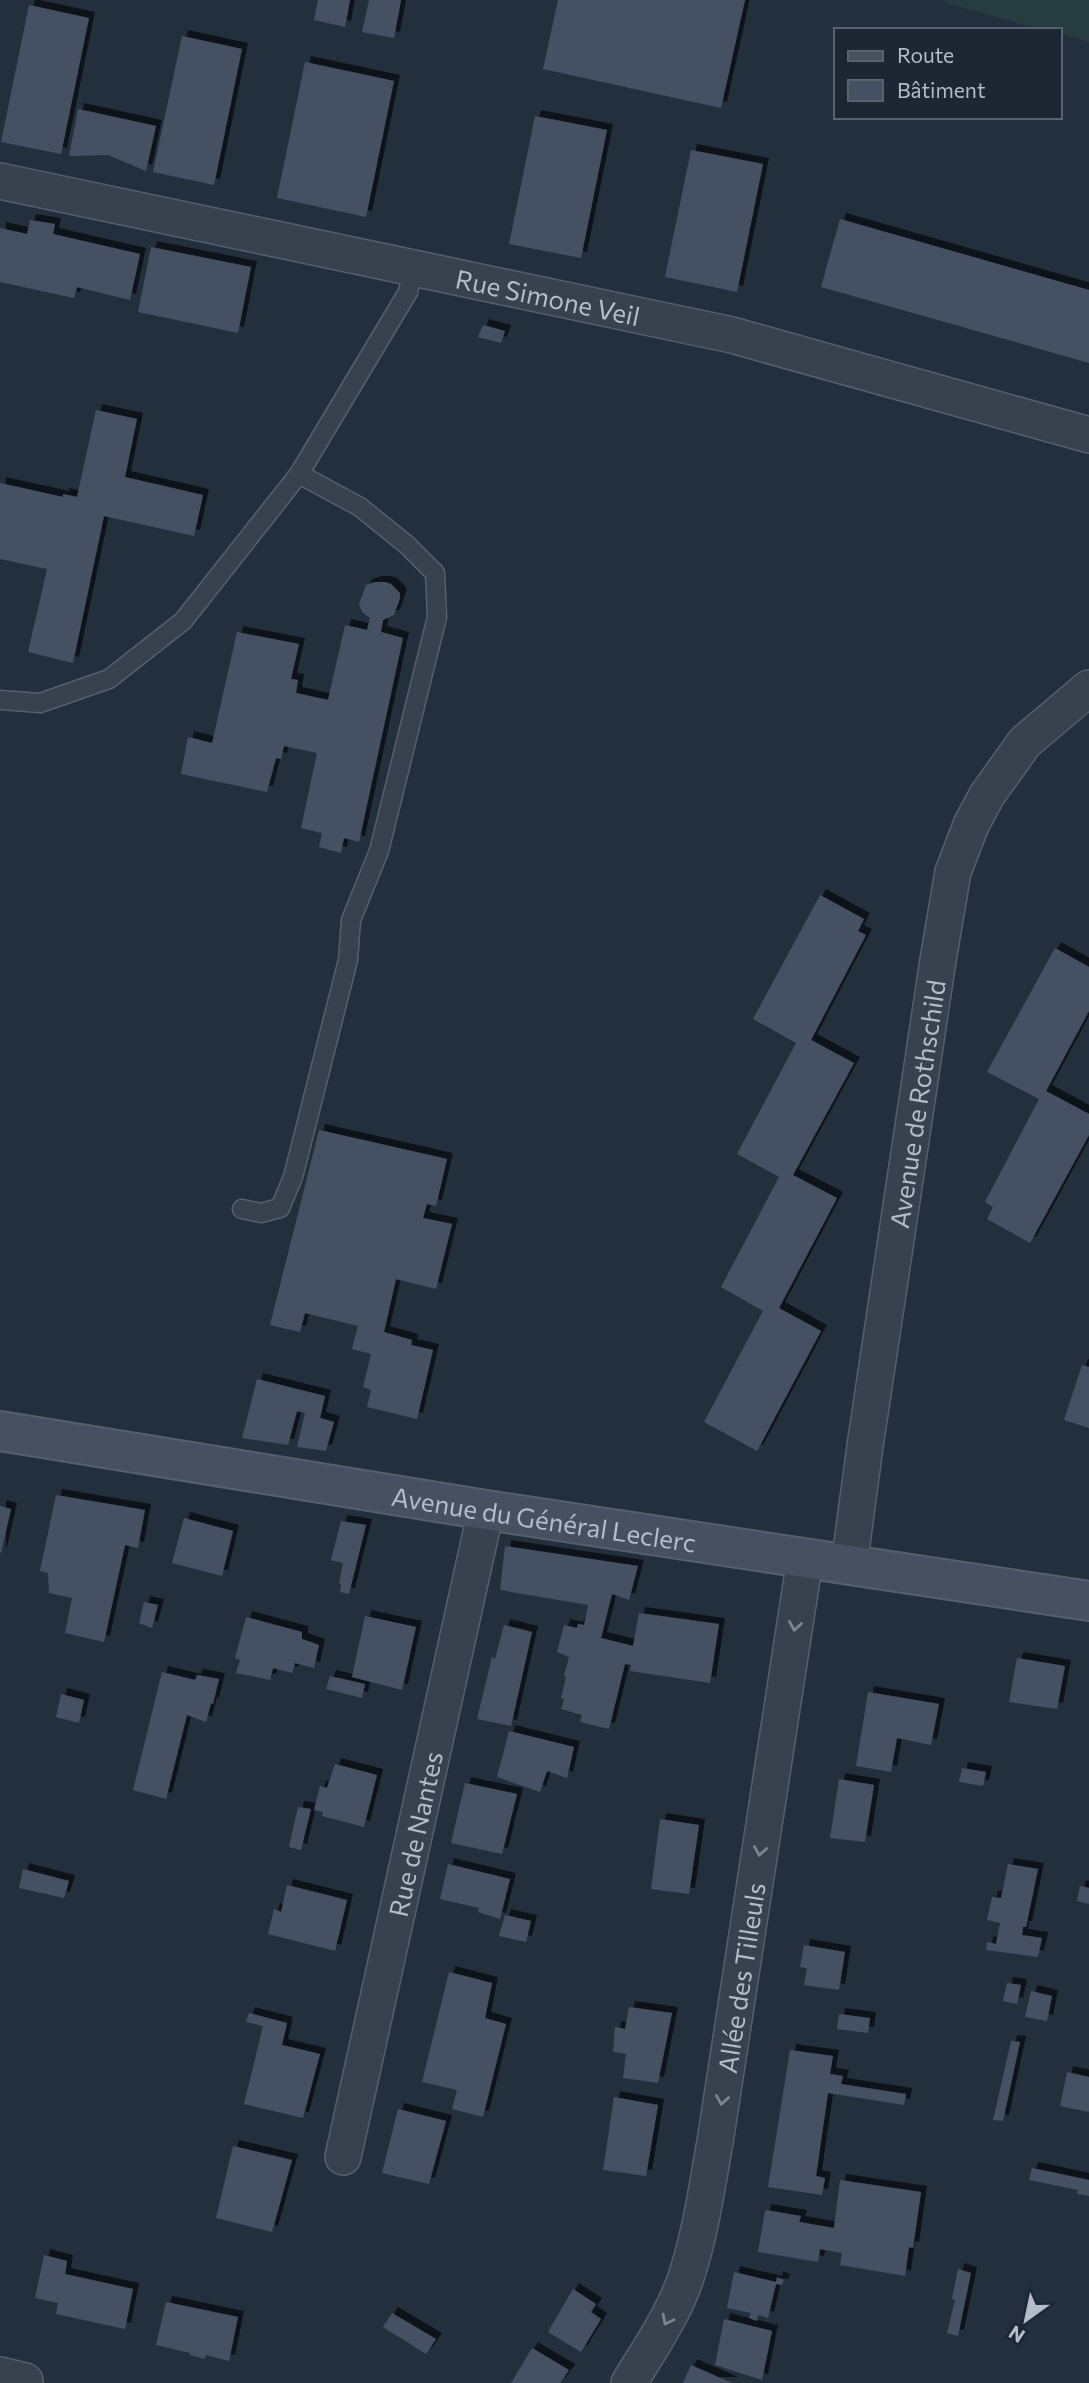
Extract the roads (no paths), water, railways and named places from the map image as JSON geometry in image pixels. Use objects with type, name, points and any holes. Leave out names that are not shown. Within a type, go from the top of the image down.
[{"type":"main road","name":"Avenue du Général Leclerc","points":[[0,1431],[486,1510],[1089,1601]]},
{"type":"street","name":"Rue Simone Veil","points":[[0,181],[767,343],[1089,435]]},
{"type":"street","name":"Avenue de Rothschild","points":[[849,1566],[864,1446],[953,872],[971,825],[987,795],[1026,742],[1089,688]]},
{"type":"street","name":"Rue de Nantes","points":[[342,2157],[486,1510]]},
{"type":"street","name":"Allée des Tilleuls","points":[[629,2383],[666,2322],[687,2276],[700,2223],[715,2142],[804,1559]]},
{"type":"lane","points":[[0,700],[40,703],[109,679],[183,621],[299,474],[408,292],[413,269]]},
{"type":"lane","points":[[242,1209],[261,1213],[280,1208],[293,1177],[348,960],[351,920],[379,850],[437,617],[435,573],[407,545],[360,507],[299,474]]}]
